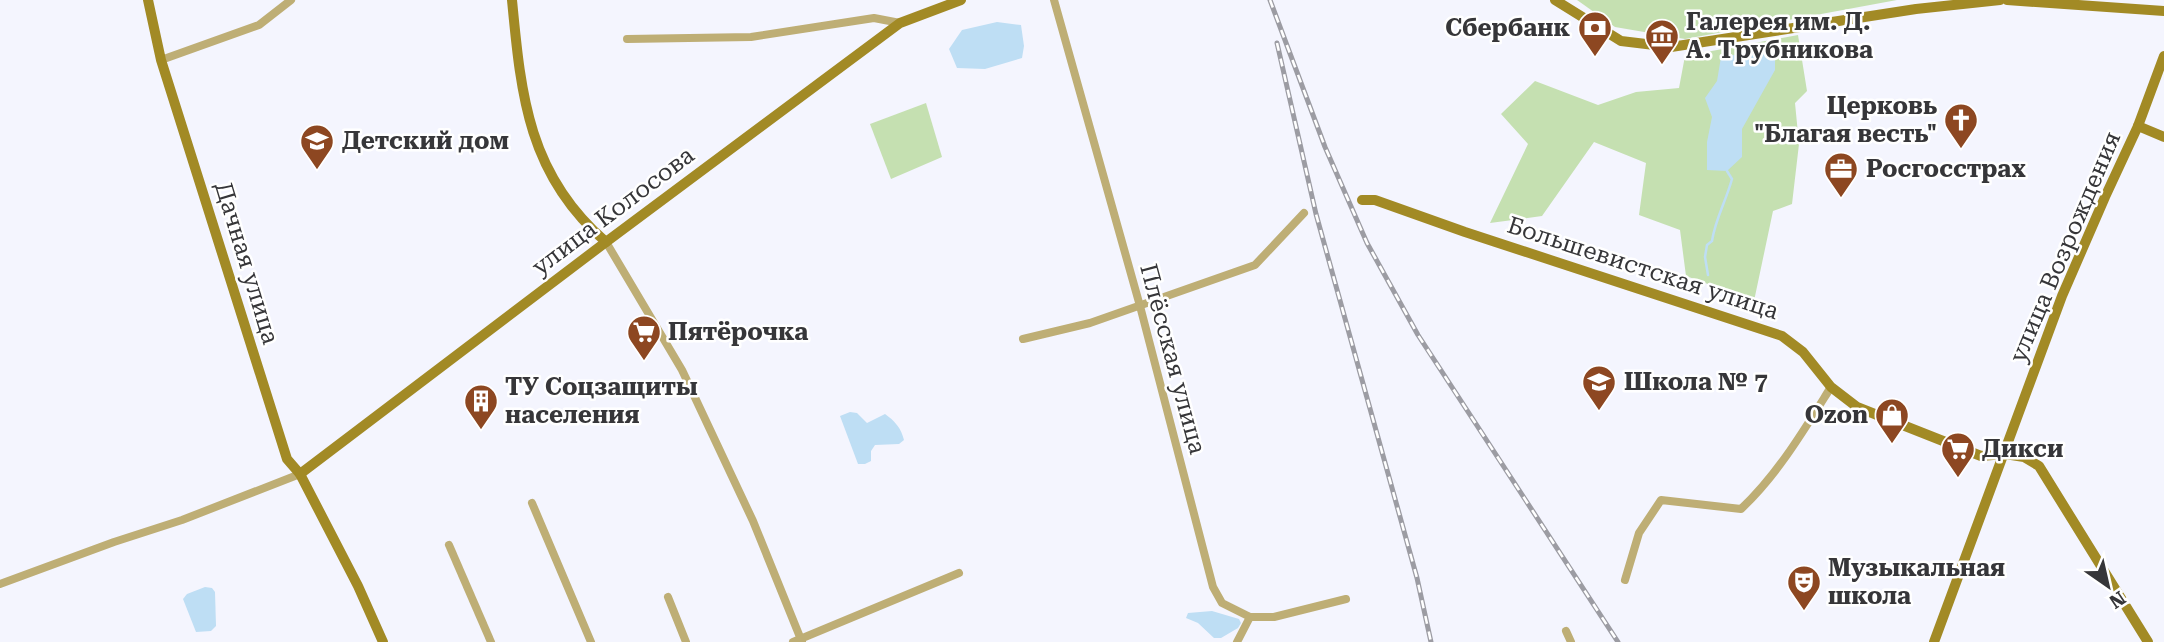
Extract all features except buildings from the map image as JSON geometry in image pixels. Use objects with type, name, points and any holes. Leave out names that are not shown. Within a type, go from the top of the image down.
[{"type":"main road","name":"Дачная улица","points":[[148,0],[161,60],[287,459],[300,474],[358,586],[383,642]]},
{"type":"main road","points":[[512,0],[521,78],[535,142],[569,206],[606,242]]},
{"type":"main road","name":"улица Колосова","points":[[300,474],[900,23],[961,0]]},
{"type":"main road","points":[[1555,0],[1621,41],[1671,47],[1916,9],[2000,0]]},
{"type":"main road","points":[[2007,0],[2164,11]]},
{"type":"main road","name":"улица Возрождения","points":[[1934,642],[2062,296],[2138,126],[2164,56]]},
{"type":"main road","points":[[2138,126],[2164,137]]},
{"type":"main road","name":"Большевистская улица","points":[[1362,200],[1375,200],[1479,237],[1782,335],[1803,352],[1831,387],[1857,407],[1981,456],[2005,454]]},
{"type":"main road","points":[[2005,454],[2024,457],[2039,466],[2148,642]]},
{"type":"street","points":[[161,60],[259,25],[291,0]]},
{"type":"street","name":"Плёсская улица","points":[[1054,0],[1140,306],[1213,587],[1222,603],[1250,617]]},
{"type":"street","points":[[627,40],[751,37],[874,18],[900,23]]},
{"type":"street","points":[[1023,339],[1090,323],[1255,265],[1304,213]]},
{"type":"street","points":[[606,242],[682,370],[753,521],[799,641],[959,573]]},
{"type":"street","points":[[1625,580],[1639,533],[1661,499],[1741,509],[1765,486],[1831,387]]},
{"type":"street","points":[[0,584],[114,541],[182,520],[300,474]]},
{"type":"street","points":[[532,503],[591,642]]},
{"type":"street","points":[[449,545],[491,642]]},
{"type":"street","points":[[668,597],[686,642]]},
{"type":"street","points":[[1237,642],[1250,617],[1274,617],[1346,599]]},
{"type":"street","points":[[1566,631],[1571,642]]},
{"type":"green space","points":[[1577,0],[1897,0],[1685,39],[1615,27]]},
{"type":"green space","points":[[1798,35],[1807,91],[1795,103],[1799,144],[1792,204],[1773,211],[1754,301],[1686,276],[1680,230],[1639,215],[1646,163],[1594,142],[1542,216],[1490,223],[1528,144],[1501,114],[1535,81],[1598,105],[1636,92],[1679,88],[1685,56]]},
{"type":"green space","points":[[926,103],[942,157],[891,179],[870,124]]},
{"type":"water","points":[[997,22],[1021,25],[1024,46],[1022,58],[985,69],[957,68],[949,49],[962,30]]},
{"type":"water","points":[[1775,49],[1775,70],[1742,129],[1742,157],[1727,171],[1707,170],[1707,142],[1712,117],[1705,98],[1717,81],[1721,57]]},
{"type":"water","points":[[850,412],[857,413],[867,423],[885,414],[897,425],[904,440],[899,444],[875,445],[871,451],[871,461],[858,464],[840,416]]},
{"type":"water","points":[[205,587],[212,588],[215,592],[216,626],[211,631],[196,632],[183,599],[187,594]]},
{"type":"water","points":[[1212,611],[1239,619],[1241,623],[1238,628],[1221,638],[1214,638],[1198,623],[1186,618],[1188,613]]},
{"type":"waterway","points":[[1708,275],[1705,257],[1707,245],[1712,241],[1732,179],[1727,171]]},
{"type":"railway","points":[[1270,0],[1325,147],[1367,243],[1418,335],[1618,642]]},
{"type":"railway","points":[[1277,43],[1316,214],[1417,578],[1431,642]]},
{"type":"place","name":"Сбербанк","points":[[1595,58]]},
{"type":"place","name":"Галерея им. Д. А. Трубникова","points":[[1662,66]]},
{"type":"place","name":"Церковь \"Благая весть\"","points":[[1961,150]]},
{"type":"place","name":"Детский дом","points":[[317,171]]},
{"type":"place","name":"Росгосстрах","points":[[1841,199]]},
{"type":"place","name":"Пятёрочка","points":[[644,362]]},
{"type":"place","name":"Школа № 7","points":[[1599,412]]},
{"type":"place","name":"ТУ Соцзащиты населения","points":[[481,431]]},
{"type":"place","name":"Ozon","points":[[1892,445]]},
{"type":"place","name":"Дикси","points":[[1958,479]]},
{"type":"place","name":"Музыкальная школа","points":[[1804,612]]}]
